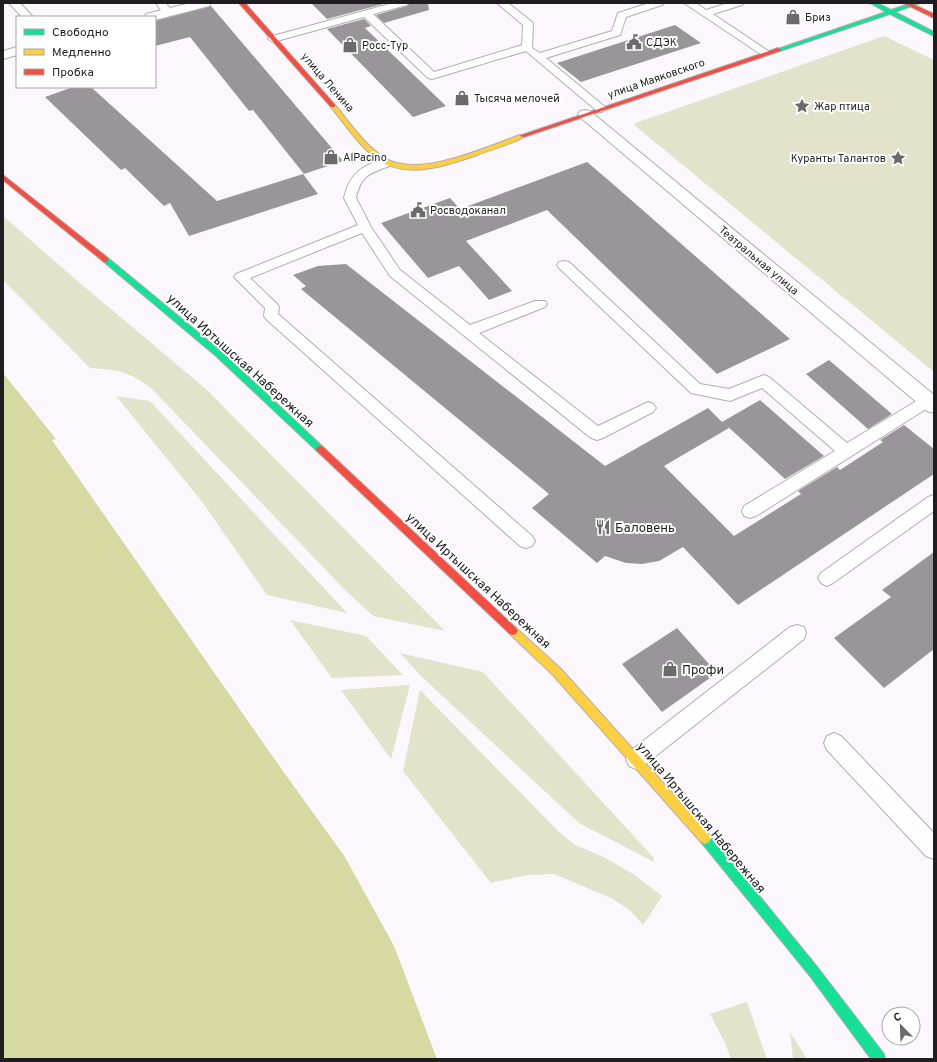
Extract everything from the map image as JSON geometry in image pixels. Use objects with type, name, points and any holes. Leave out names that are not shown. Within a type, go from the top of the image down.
[{"type":"main road","name":"улица Ленина","points":[[242,3],[374,153],[385,163],[402,169]]},
{"type":"main road","points":[[873,3],[934,34]]},
{"type":"main road","points":[[911,4],[934,16]]},
{"type":"main road","name":"улица Маяковского","points":[[402,169],[421,168],[452,160],[911,4]]},
{"type":"main road","name":"улица Иртышская Набережная","points":[[3,177],[105,259],[225,360],[557,672],[694,824],[814,972],[879,1059]]},
{"type":"street","points":[[152,16],[164,8],[205,3]]},
{"type":"street","points":[[3,55],[16,51]]},
{"type":"street","name":"Театральная улица","points":[[585,114],[931,403]]},
{"type":"lane","points":[[14,3],[27,16]]},
{"type":"lane","points":[[273,39],[366,14],[376,6],[404,3]]},
{"type":"lane","points":[[502,3],[528,24],[527,47]]},
{"type":"lane","points":[[539,57],[616,32],[622,15],[659,3]]},
{"type":"lane","points":[[690,3],[766,53]]},
{"type":"lane","points":[[705,14],[739,3]]},
{"type":"lane","points":[[366,14],[432,76],[527,47]]},
{"type":"lane","points":[[527,47],[601,109]]},
{"type":"lane","points":[[385,163],[362,173],[353,185],[350,198],[364,227],[395,273],[597,434],[648,408]]},
{"type":"lane","points":[[364,227],[241,277],[272,307],[271,316],[526,541]]},
{"type":"lane","points":[[564,265],[696,389],[730,395],[764,381],[846,451]]},
{"type":"lane","points":[[469,332],[540,304]]},
{"type":"lane","points":[[750,511],[846,451],[931,403]]},
{"type":"lane","points":[[827,578],[934,502]]},
{"type":"lane","points":[[636,759],[798,633]]},
{"type":"lane","points":[[834,743],[934,848]]},
{"type":"shaded area","points":[[884,36],[934,60],[934,372],[633,124]]},
{"type":"shaded area","points":[[3,216],[207,390],[445,631],[373,616],[345,590],[152,389],[137,378],[123,372],[90,368],[3,280]]},
{"type":"shaded area","points":[[3,373],[56,439],[52,440],[280,767],[345,857],[394,946],[437,1059],[3,1059]]},
{"type":"shaded area","points":[[116,396],[150,401],[347,613],[267,595],[203,503]]},
{"type":"shaded area","points":[[290,620],[366,636],[403,675],[332,678]]},
{"type":"shaded area","points":[[400,653],[483,672],[653,857],[654,862],[579,823],[422,677]]},
{"type":"shaded area","points":[[410,685],[391,759],[341,690]]},
{"type":"shaded area","points":[[420,690],[559,832],[575,845],[604,857],[633,874],[662,896],[643,925],[630,910],[611,898],[554,874],[527,875],[491,883],[403,771]]},
{"type":"shaded area","points":[[747,1002],[767,1059],[731,1059],[725,1043],[710,1014]]},
{"type":"shaded area","points":[[790,1032],[807,1059],[793,1059]]},
{"type":"building","points":[[311,3],[387,3],[327,19]]},
{"type":"building","points":[[410,3],[428,3],[429,10],[384,23],[376,15],[407,6]]},
{"type":"building","points":[[211,6],[343,161],[304,174],[253,110],[249,111],[190,37],[156,46],[156,21]]},
{"type":"building","points":[[364,19],[371,26],[365,28],[446,106],[413,117],[327,29]]},
{"type":"building","points":[[675,25],[701,43],[581,82],[557,63]]},
{"type":"building","points":[[70,88],[92,88],[217,201],[303,174],[318,194],[189,236],[170,203],[164,206],[125,168],[121,170],[45,97]]},
{"type":"building","points":[[587,162],[790,339],[717,374],[547,210],[466,241],[512,291],[489,300],[459,266],[428,278],[381,223],[450,198],[460,209]]},
{"type":"building","points":[[346,264],[605,466],[708,408],[722,422],[760,400],[824,456],[785,479],[725,424],[729,428],[664,466],[734,536],[801,494],[798,491],[837,467],[840,470],[883,442],[880,440],[904,425],[934,449],[934,474],[738,605],[683,547],[659,561],[642,564],[626,563],[605,556],[597,563],[532,508],[549,494],[301,289],[306,286],[293,275],[318,266]]},
{"type":"building","points":[[829,360],[892,414],[868,429],[806,374]]},
{"type":"building","points":[[934,552],[934,649],[884,688],[834,638],[891,597],[882,590]]},
{"type":"building","name":"Профи","points":[[677,628],[717,673],[662,712],[622,664]]},
{"type":"traffic: fast","points":[[873,3],[934,34]]},
{"type":"traffic: fast","points":[[778,50],[917,3]]},
{"type":"traffic: fast","points":[[106,260],[219,354],[320,449]]},
{"type":"traffic: fast","points":[[705,838],[814,972],[879,1059]]},
{"type":"traffic: slow","points":[[333,106],[369,148],[383,160],[397,166],[413,167],[451,161],[522,136]]},
{"type":"traffic: slow","points":[[513,631],[557,672],[705,838]]},
{"type":"traffic: jam","points":[[242,3],[333,106]]},
{"type":"traffic: jam","points":[[906,3],[934,16]]},
{"type":"traffic: jam","points":[[522,136],[778,50]]},
{"type":"traffic: jam","points":[[3,177],[106,260]]},
{"type":"traffic: jam","points":[[320,449],[513,631]]},
{"type":"place","name":"Бриз","points":[[793,17]]},
{"type":"place","name":"СДЭК","points":[[634,42]]},
{"type":"place","name":"Росс-Тур","points":[[350,45]]},
{"type":"place","name":"Тысяча мелочей","points":[[462,98]]},
{"type":"place","name":"Жар птица","points":[[802,106]]},
{"type":"place","name":"AlPacino","points":[[331,157]]},
{"type":"place","name":"Куранты Талантов","points":[[898,158]]},
{"type":"place","name":"Росводоканал","points":[[418,210]]},
{"type":"place","name":"Баловень","points":[[603,527]]},
{"type":"place","name":"Профи","points":[[670,669]]}]
